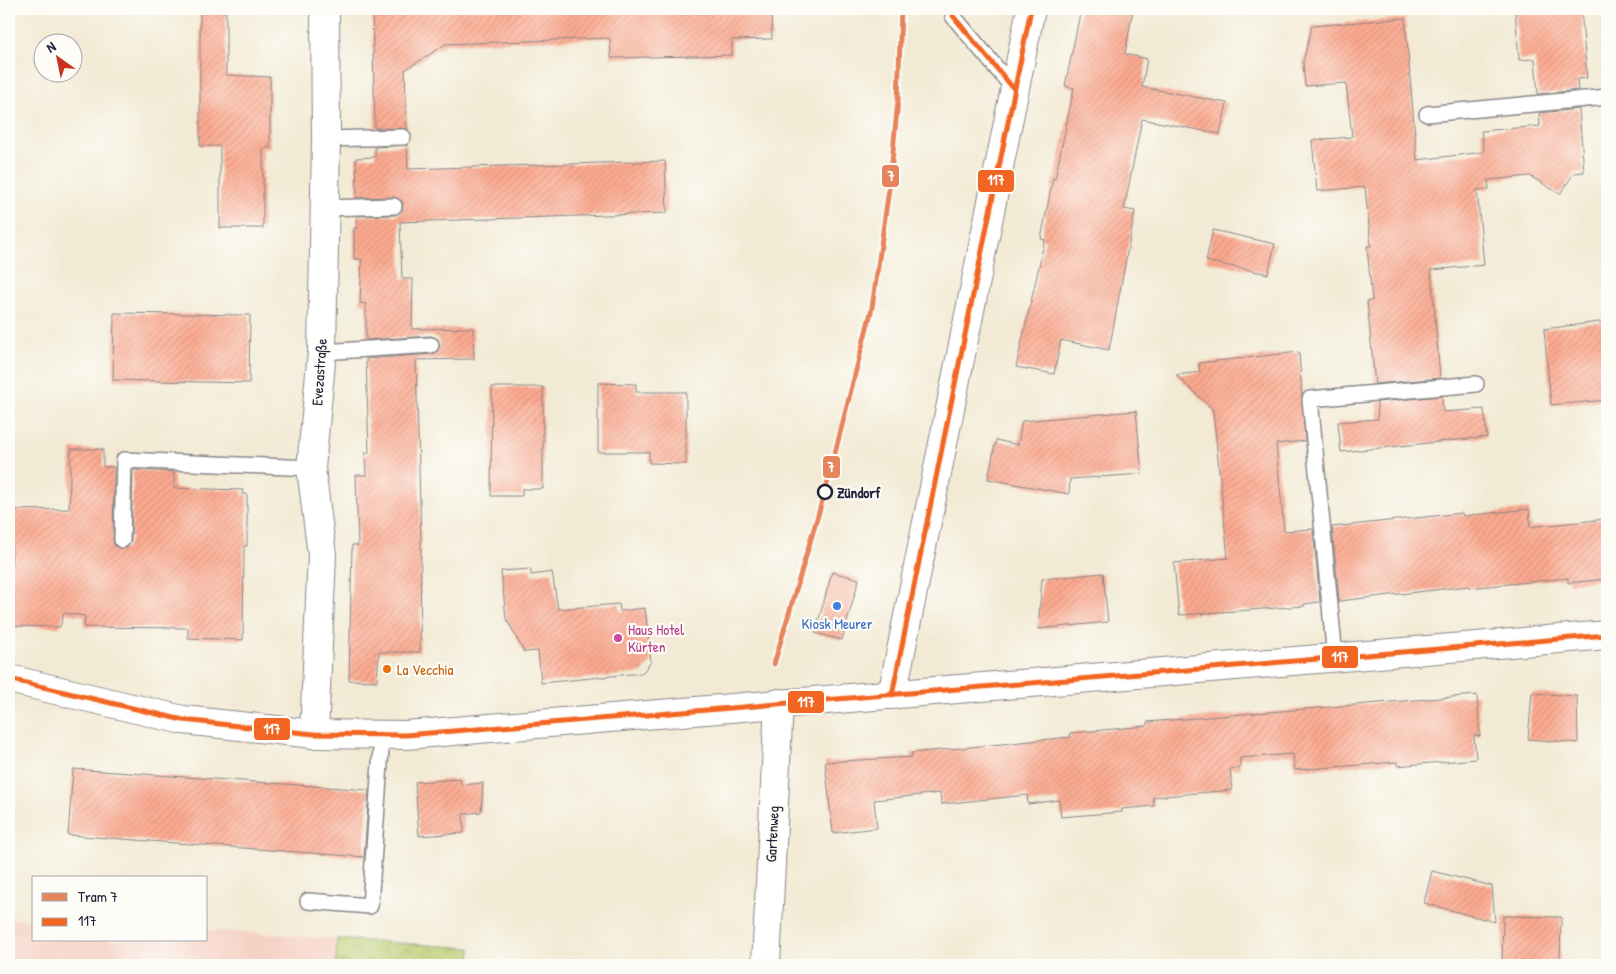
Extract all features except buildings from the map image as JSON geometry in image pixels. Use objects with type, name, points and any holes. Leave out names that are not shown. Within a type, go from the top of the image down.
[{"type":"street","name":"Evezastraße","points":[[314,734],[322,555],[311,468],[322,352],[326,139],[325,9]]},
{"type":"street","points":[[892,695],[1031,9]]},
{"type":"street","points":[[9,679],[183,720],[314,734],[406,735],[1607,635]]},
{"type":"street","name":"Gartenweg","points":[[766,965],[779,703]]},
{"type":"lane","points":[[953,9],[953,16],[1014,89]]},
{"type":"lane","points":[[1427,114],[1607,97]]},
{"type":"lane","points":[[326,139],[404,136]]},
{"type":"lane","points":[[324,208],[394,206]]},
{"type":"lane","points":[[322,352],[431,345]]},
{"type":"lane","points":[[1335,658],[1310,399],[1476,384]]},
{"type":"lane","points":[[122,540],[124,460],[311,468]]},
{"type":"lane","points":[[308,900],[370,906],[382,734]]},
{"type":"shaded area","points":[[32,919],[32,942],[208,942],[208,930],[337,939],[336,965],[9,965],[9,920]]},
{"type":"green space","points":[[337,939],[471,948],[470,965],[336,965]]},
{"type":"tram line","name":"7","points":[[774,664],[826,488],[872,308],[890,182],[898,100],[901,9]]},
{"type":"transit line","name":"117","points":[[953,9],[953,16],[1014,89]]},
{"type":"transit line","name":"117","points":[[892,695],[1031,9]]},
{"type":"transit line","name":"117","points":[[9,679],[183,720],[314,734],[406,735],[1607,635]]},
{"type":"place","name":"Zündorf","points":[[825,492]]},
{"type":"place","name":"Kiosk Meurer","points":[[837,606]]},
{"type":"place","name":"Haus Hotel Kürten","points":[[618,638]]},
{"type":"place","name":"La Vecchia","points":[[387,669]]}]
